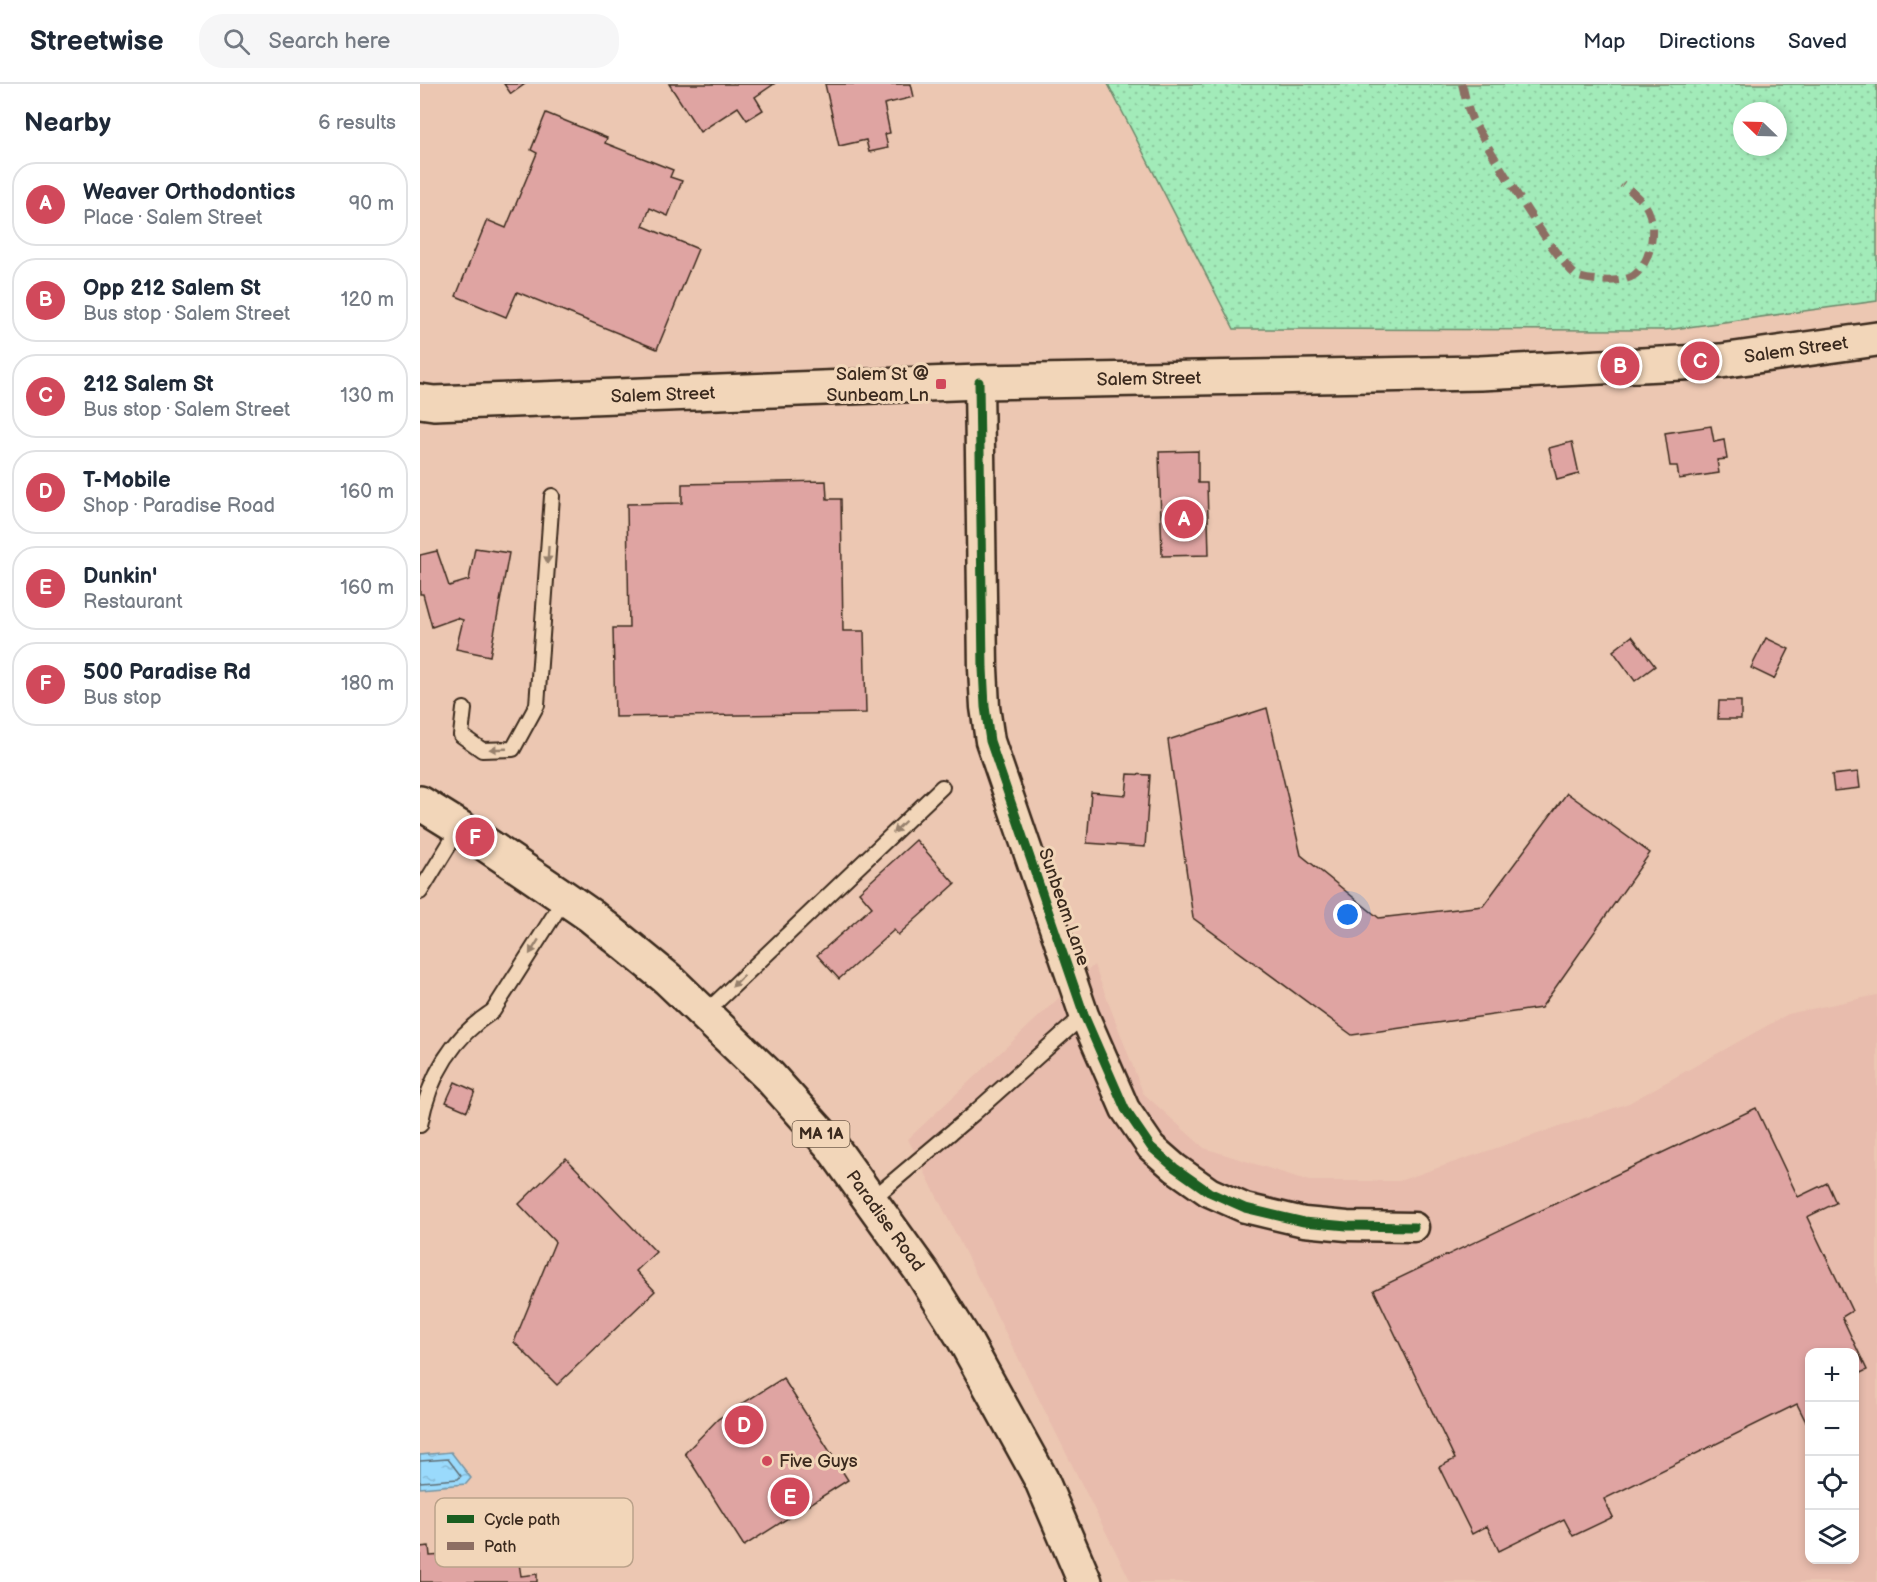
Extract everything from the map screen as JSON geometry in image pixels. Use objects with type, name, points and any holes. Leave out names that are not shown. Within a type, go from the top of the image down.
[{"type":"main road","name":"Salem Street","points":[[420,401],[434,403],[980,382],[1492,372],[1721,360],[1877,339]]},
{"type":"main road","name":"Paradise Road","points":[[420,803],[460,827],[565,898],[668,979],[705,1012],[769,1076],[830,1144],[924,1275],[964,1339],[1041,1479],[1085,1582]]},
{"type":"street","name":"Sunbeam Lane","points":[[980,382],[983,668],[990,741],[1084,1015],[1125,1109],[1151,1146],[1175,1168],[1209,1192],[1245,1208],[1304,1222],[1347,1226],[1414,1227]]},
{"type":"lane","points":[[464,709],[461,735],[482,750],[513,749],[537,705],[552,496]]},
{"type":"lane","points":[[705,1012],[942,787]]},
{"type":"lane","points":[[420,892],[460,827]]},
{"type":"lane","points":[[420,1125],[425,1100],[434,1076],[450,1051],[475,1023],[493,1011],[565,898]]},
{"type":"lane","points":[[871,1200],[973,1114],[1084,1015]]},
{"type":"shaded area","points":[[1094,965],[1143,1093],[1204,1148],[1309,1181],[1399,1181],[1629,1103],[1788,1014],[1877,995],[1877,1582],[1131,1582],[908,1139]]},
{"type":"green space","points":[[1108,84],[1877,84],[1877,301],[1666,330],[1234,329]]},
{"type":"water","points":[[451,1452],[471,1478],[466,1484],[420,1488],[420,1455]]},
{"type":"building","points":[[504,84],[525,84],[511,94]]},
{"type":"building","points":[[669,84],[774,84],[755,97],[763,110],[747,120],[738,107],[700,132]]},
{"type":"building","points":[[825,84],[911,84],[914,97],[884,104],[890,133],[885,134],[888,148],[869,152],[866,140],[839,146]]},
{"type":"building","points":[[546,113],[607,138],[605,143],[673,170],[670,177],[682,181],[668,216],[650,208],[643,226],[698,249],[657,349],[517,292],[506,317],[456,296],[487,220],[506,228],[537,153],[531,150]]},
{"type":"building","points":[[1711,426],[1714,442],[1724,440],[1727,459],[1717,460],[1719,473],[1679,479],[1677,466],[1670,466],[1665,433]]},
{"type":"building","points":[[1572,442],[1579,474],[1557,480],[1549,448]]},
{"type":"building","points":[[1198,451],[1198,483],[1207,483],[1209,555],[1162,556],[1159,452]]},
{"type":"building","points":[[826,481],[827,499],[841,499],[843,631],[864,631],[866,713],[615,717],[613,628],[629,628],[627,504],[682,503],[682,484]]},
{"type":"building","points":[[475,548],[509,553],[490,656],[456,649],[463,620],[457,618],[432,627],[423,594],[420,594],[420,555],[437,551],[449,586],[469,580]]},
{"type":"building","points":[[1632,636],[1655,666],[1635,681],[1613,651]]},
{"type":"building","points":[[1766,638],[1789,649],[1774,679],[1751,668]]},
{"type":"building","points":[[1719,701],[1741,701],[1741,719],[1718,719]]},
{"type":"building","points":[[1267,708],[1301,855],[1379,918],[1483,906],[1567,793],[1650,853],[1541,1008],[1352,1035],[1193,918],[1168,740]]},
{"type":"building","points":[[1858,772],[1860,788],[1834,791],[1832,775]]},
{"type":"building","points":[[1128,774],[1150,775],[1145,847],[1087,843],[1091,792],[1126,795]]},
{"type":"building","points":[[916,840],[955,884],[898,935],[894,930],[839,979],[817,955],[872,907],[859,892]]},
{"type":"building","points":[[455,1082],[475,1091],[467,1111],[446,1102]]},
{"type":"building","points":[[1756,1108],[1798,1197],[1827,1183],[1836,1203],[1807,1217],[1852,1311],[1842,1317],[1857,1348],[1805,1348],[1805,1420],[1797,1404],[1604,1499],[1613,1517],[1573,1536],[1564,1519],[1499,1551],[1487,1526],[1472,1534],[1439,1467],[1455,1459],[1374,1290]]},
{"type":"building","points":[[566,1158],[656,1252],[636,1271],[655,1291],[557,1385],[514,1342],[555,1242],[519,1204]]},
{"type":"building","points":[[1859,1353],[1867,1370],[1859,1374]]},
{"type":"building","points":[[783,1378],[848,1480],[744,1546],[685,1453],[718,1419]]},
{"type":"building","points":[[429,1546],[430,1556],[435,1556],[435,1567],[520,1567],[521,1576],[537,1574],[537,1582],[420,1582],[420,1547]]},
{"type":"marked path","points":[[1462,84],[1472,119],[1492,153],[1557,253],[1579,277],[1591,280],[1622,280],[1633,276],[1648,255],[1652,236],[1651,218],[1643,202],[1622,184]]},
{"type":"cycle path","points":[[979,382],[983,668],[990,741],[1084,1015],[1125,1109],[1151,1147],[1175,1168],[1209,1192],[1245,1208],[1304,1222],[1347,1226],[1414,1227]]},
{"type":"place","name":"212 Salem St","points":[[1700,361]]},
{"type":"place","name":"Opp 212 Salem St","points":[[1620,366]]},
{"type":"place","name":"Salem St @ Sunbeam Ln","points":[[941,384]]},
{"type":"place","name":"Weaver Orthodontics","points":[[1184,519]]},
{"type":"place","name":"500 Paradise Rd","points":[[475,837]]},
{"type":"place","name":"T-Mobile","points":[[744,1425]]},
{"type":"place","name":"Five Guys","points":[[767,1461]]},
{"type":"place","name":"Dunkin'","points":[[790,1497]]}]
